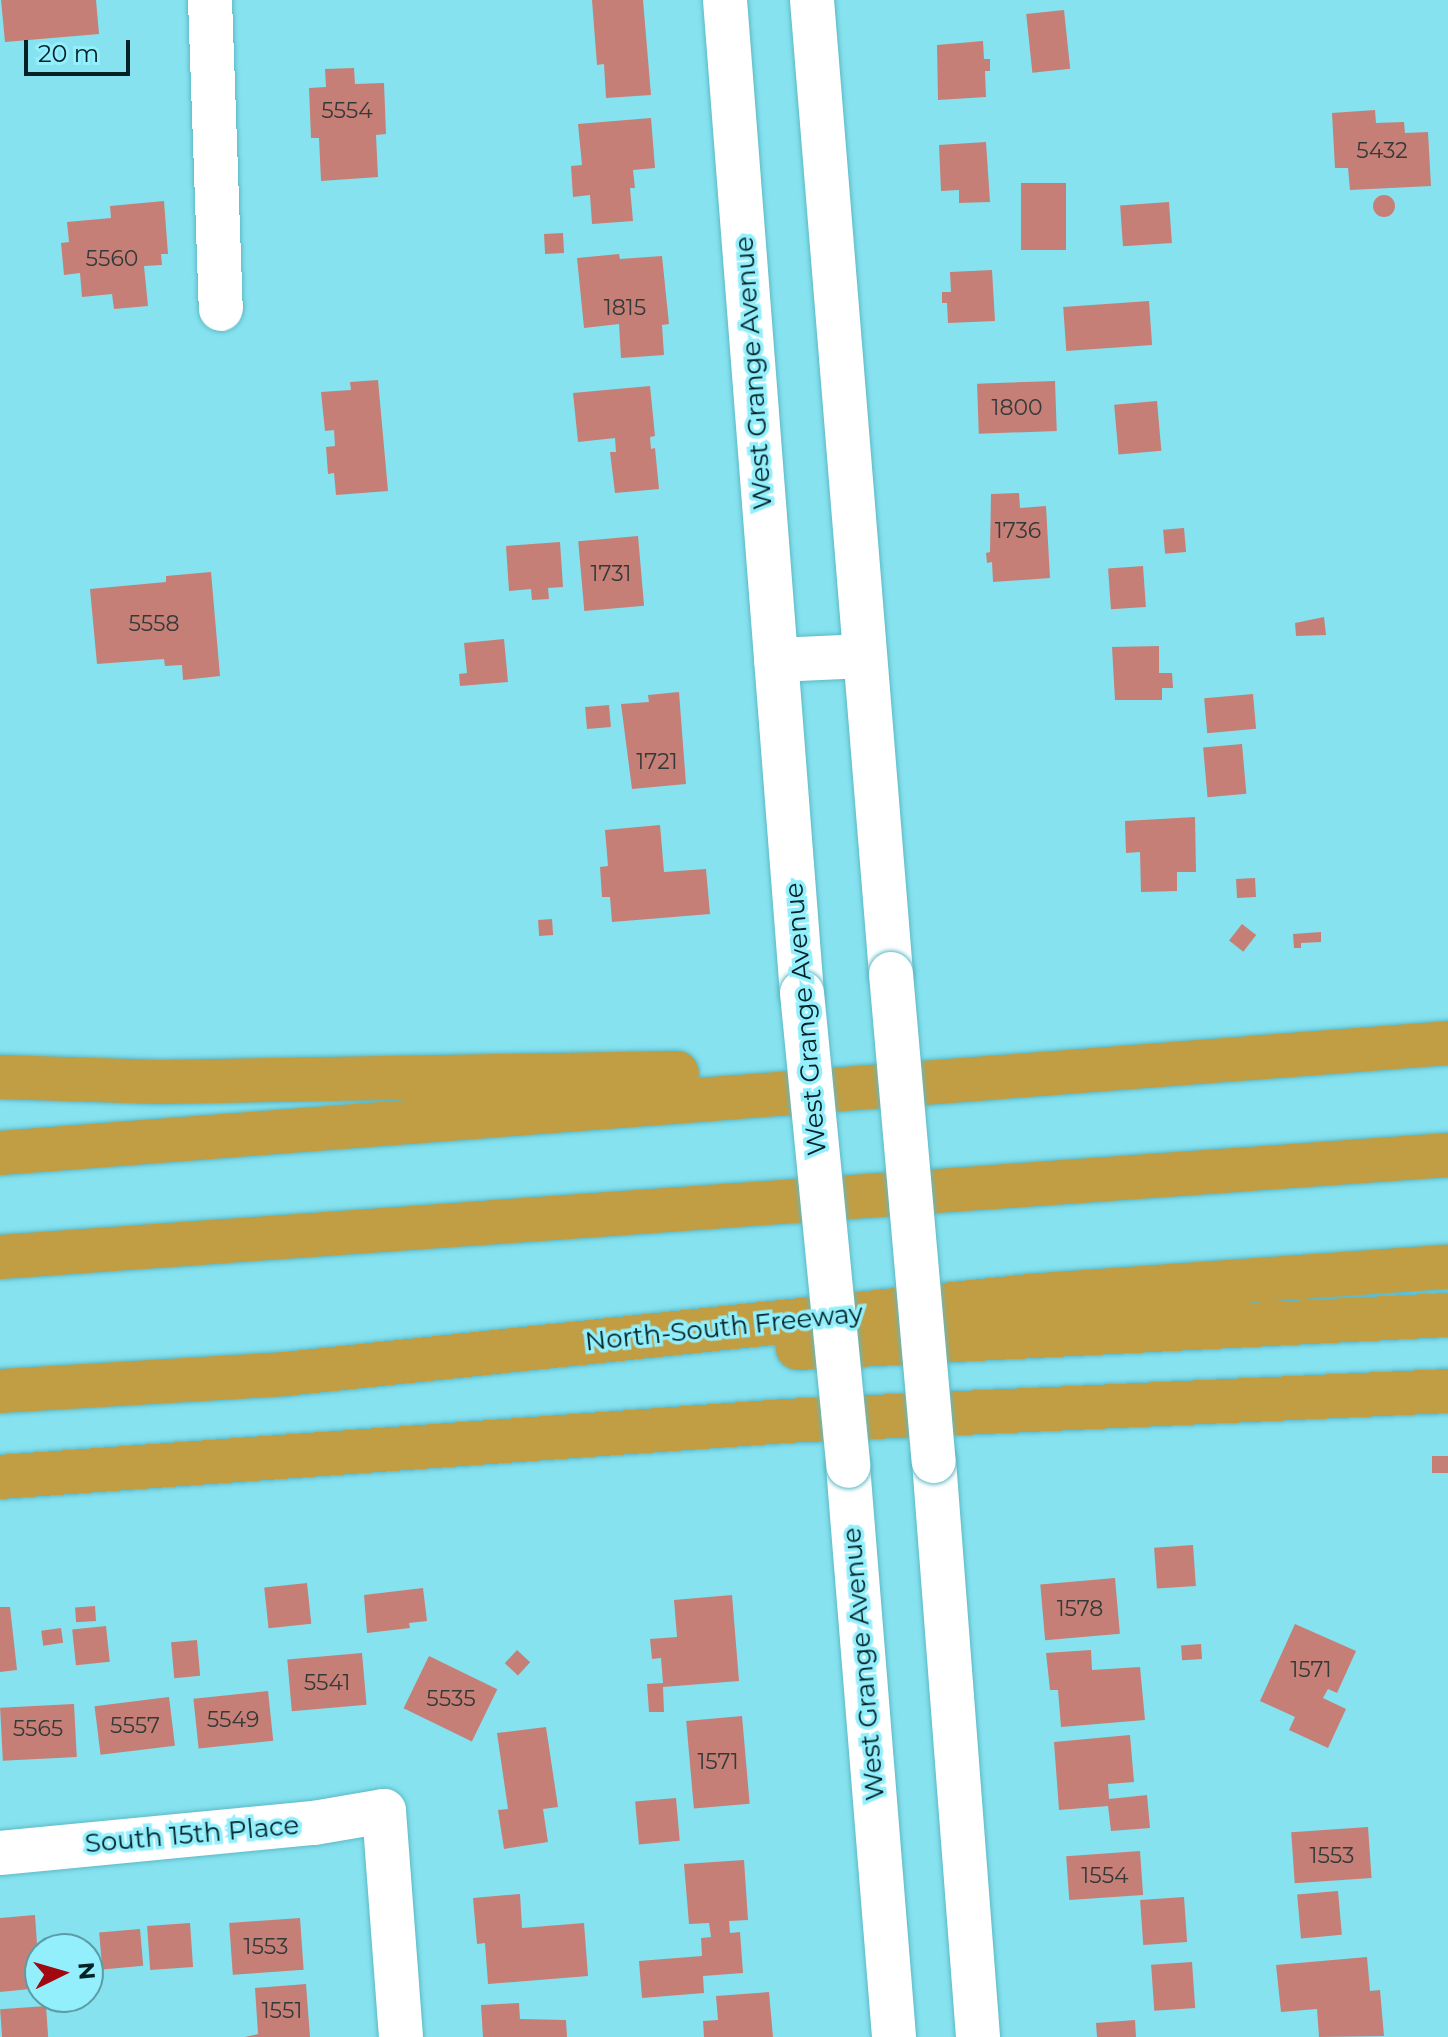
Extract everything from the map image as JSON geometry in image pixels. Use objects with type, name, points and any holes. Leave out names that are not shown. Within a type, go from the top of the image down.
[{"type":"highway","points":[[0,1153],[1448,1043]]},
{"type":"highway","points":[[0,1077],[160,1082],[1143,1064]]},
{"type":"highway","points":[[0,1257],[1448,1155]]},
{"type":"highway","name":"North-South Freeway","points":[[0,1391],[285,1374],[1029,1296],[1448,1267]]},
{"type":"highway","points":[[285,1374],[1448,1315]]},
{"type":"highway","points":[[0,1477],[785,1421],[1448,1391]]},
{"type":"street","points":[[210,0],[221,309]]},
{"type":"street","name":"West Grange Avenue","points":[[725,0],[802,993],[848,1466],[894,2037]]},
{"type":"street","points":[[812,0],[934,1461],[978,2037]]},
{"type":"street","points":[[776,660],[865,656]]},
{"type":"street","name":"South 15th Place","points":[[0,1853],[314,1823],[384,1811],[401,2037]]},
{"type":"building","points":[[1,0],[96,0],[99,34],[5,42]]},
{"type":"building","points":[[592,0],[643,0],[651,95],[606,98],[604,64],[597,65]]},
{"type":"building","points":[[1064,10],[1070,69],[1032,73],[1026,14]]},
{"type":"building","points":[[983,41],[984,59],[990,59],[990,71],[985,71],[986,97],[938,100],[937,45]]},
{"type":"building","points":[[354,68],[355,84],[384,83],[386,134],[376,135],[378,177],[321,181],[319,138],[311,138],[309,88],[326,87],[325,69]]},
{"type":"building","points":[[1375,110],[1376,123],[1404,122],[1405,133],[1428,132],[1431,186],[1350,190],[1348,168],[1335,168],[1332,113]]},
{"type":"building","points":[[651,118],[655,168],[633,170],[635,188],[630,188],[633,221],[592,224],[590,195],[573,197],[571,166],[582,165],[578,124]]},
{"type":"building","points":[[986,142],[990,202],[959,203],[959,190],[941,191],[939,145]]},
{"type":"building","points":[[1021,183],[1066,183],[1066,250],[1021,250]]},
{"type":"building","points":[[1380,195],[1388,195],[1395,206],[1388,217],[1380,217],[1373,210],[1373,202]]},
{"type":"building","points":[[164,201],[168,254],[161,254],[162,265],[144,266],[148,306],[114,309],[112,294],[82,297],[80,273],[64,275],[61,243],[69,242],[67,222],[111,218],[110,206]]},
{"type":"building","points":[[1169,202],[1172,243],[1123,246],[1120,205]]},
{"type":"building","points":[[563,233],[564,253],[545,254],[544,234]]},
{"type":"building","points":[[619,254],[620,259],[662,256],[669,324],[662,325],[664,355],[621,358],[619,324],[584,328],[577,258]]},
{"type":"building","points":[[992,270],[995,321],[948,323],[947,303],[942,303],[942,292],[951,292],[950,272]]},
{"type":"building","points":[[1149,301],[1152,345],[1066,351],[1063,307]]},
{"type":"building","points":[[378,380],[388,491],[336,495],[334,473],[328,474],[326,447],[335,446],[334,430],[325,431],[321,392],[351,390],[350,382]]},
{"type":"building","points":[[1055,381],[1057,431],[979,434],[977,384]]},
{"type":"building","points":[[650,386],[655,436],[650,437],[651,449],[655,448],[659,489],[615,493],[610,452],[616,452],[615,438],[578,442],[573,393]]},
{"type":"building","points":[[1157,401],[1161,451],[1119,455],[1114,405]]},
{"type":"building","points":[[1019,493],[1020,508],[1046,506],[1050,578],[993,582],[992,562],[987,563],[986,553],[990,552],[991,494]]},
{"type":"building","points":[[1184,528],[1186,552],[1165,554],[1163,530]]},
{"type":"building","points":[[638,536],[644,606],[584,611],[578,541]]},
{"type":"building","points":[[560,542],[563,587],[548,588],[549,599],[532,600],[531,589],[509,591],[506,546]]},
{"type":"building","points":[[1143,566],[1146,607],[1111,609],[1108,568]]},
{"type":"building","points":[[211,572],[220,676],[183,680],[182,665],[165,666],[164,659],[97,664],[90,589],[166,582],[166,576]]},
{"type":"building","points":[[1324,617],[1326,635],[1296,636],[1295,623]]},
{"type":"building","points":[[504,639],[508,682],[460,686],[459,674],[467,673],[464,643]]},
{"type":"building","points":[[1159,646],[1159,673],[1172,673],[1173,688],[1162,688],[1162,700],[1115,700],[1112,647]]},
{"type":"building","points":[[679,692],[686,784],[632,789],[621,704],[649,702],[648,695]]},
{"type":"building","points":[[1253,694],[1256,729],[1207,733],[1204,698]]},
{"type":"building","points":[[609,705],[611,727],[587,729],[585,707]]},
{"type":"building","points":[[1242,744],[1246,794],[1208,797],[1203,747]]},
{"type":"building","points":[[1195,817],[1196,872],[1177,872],[1177,891],[1141,892],[1140,852],[1126,853],[1125,821]]},
{"type":"building","points":[[660,825],[664,872],[706,869],[710,914],[612,922],[610,897],[602,897],[600,867],[608,866],[605,830]]},
{"type":"building","points":[[1255,878],[1256,897],[1237,898],[1236,879]]},
{"type":"building","points":[[552,919],[553,935],[539,936],[538,920]]},
{"type":"building","points":[[1242,924],[1256,935],[1243,952],[1229,941]]},
{"type":"building","points":[[1321,932],[1321,942],[1301,943],[1301,948],[1294,948],[1293,934]]},
{"type":"building","points":[[1432,1456],[1448,1456],[1448,1473],[1432,1473]]},
{"type":"building","points":[[1193,1545],[1196,1586],[1157,1589],[1154,1548]]},
{"type":"building","points":[[1115,1578],[1120,1634],[1045,1640],[1040,1585]]},
{"type":"building","points":[[307,1583],[311,1624],[269,1628],[264,1587]]},
{"type":"building","points":[[423,1588],[427,1621],[409,1623],[410,1628],[367,1633],[364,1595]]},
{"type":"building","points":[[732,1595],[739,1681],[663,1687],[664,1712],[649,1712],[647,1684],[663,1683],[661,1658],[652,1659],[650,1639],[677,1637],[674,1600]]},
{"type":"building","points":[[95,1606],[96,1621],[76,1622],[75,1607]]},
{"type":"building","points":[[0,1607],[10,1607],[17,1670],[0,1672]]},
{"type":"building","points":[[1295,1624],[1356,1651],[1337,1693],[1328,1689],[1323,1698],[1346,1709],[1328,1748],[1289,1730],[1295,1717],[1260,1701]]},
{"type":"building","points":[[106,1626],[110,1662],[76,1665],[72,1630]]},
{"type":"building","points":[[61,1628],[63,1643],[43,1646],[41,1631]]},
{"type":"building","points":[[197,1640],[200,1676],[174,1678],[171,1642]]},
{"type":"building","points":[[1201,1644],[1202,1659],[1182,1660],[1181,1645]]},
{"type":"building","points":[[517,1650],[530,1662],[518,1675],[505,1663]]},
{"type":"building","points":[[1091,1650],[1092,1670],[1140,1667],[1145,1720],[1061,1727],[1058,1690],[1050,1690],[1046,1653]]},
{"type":"building","points":[[362,1653],[367,1705],[292,1711],[287,1660]]},
{"type":"building","points":[[429,1656],[497,1689],[472,1741],[404,1708]]},
{"type":"building","points":[[268,1691],[273,1741],[199,1749],[193,1699]]},
{"type":"building","points":[[169,1697],[175,1746],[101,1755],[95,1706]]},
{"type":"building","points":[[74,1704],[77,1757],[3,1761],[0,1708]]},
{"type":"building","points":[[742,1716],[750,1804],[694,1809],[686,1721]]},
{"type":"building","points":[[546,1727],[558,1807],[543,1809],[548,1842],[504,1849],[498,1810],[508,1809],[497,1733]]},
{"type":"building","points":[[1130,1735],[1134,1782],[1108,1784],[1109,1799],[1147,1795],[1150,1828],[1111,1831],[1108,1806],[1059,1810],[1054,1742]]},
{"type":"building","points":[[676,1798],[680,1841],[639,1844],[635,1802]]},
{"type":"building","points":[[1368,1827],[1372,1878],[1295,1883],[1291,1832]]},
{"type":"building","points":[[1140,1851],[1143,1895],[1069,1900],[1066,1856]]},
{"type":"building","points":[[744,1860],[748,1920],[729,1921],[730,1933],[740,1932],[743,1973],[703,1976],[704,1993],[642,1998],[639,1961],[702,1956],[701,1938],[711,1937],[709,1923],[689,1924],[684,1864]]},
{"type":"building","points":[[1338,1891],[1342,1935],[1301,1938],[1297,1895]]},
{"type":"building","points":[[520,1894],[522,1928],[584,1923],[588,1976],[488,1984],[485,1943],[477,1944],[473,1898]]},
{"type":"building","points":[[1184,1897],[1187,1942],[1143,1945],[1140,1900]]},
{"type":"building","points":[[35,1915],[36,1933],[24,1933],[24,1990],[0,1992],[0,1918]]},
{"type":"building","points":[[300,1918],[304,1970],[233,1975],[229,1923]]},
{"type":"building","points":[[190,1923],[193,1967],[150,1970],[147,1926]]},
{"type":"building","points":[[140,1929],[143,1966],[104,1969],[104,1933],[99,1933]]},
{"type":"building","points":[[1367,1957],[1370,1991],[1380,1990],[1384,2036],[1319,2037],[1317,2009],[1281,2012],[1276,1965]]},
{"type":"building","points":[[1192,1962],[1195,2008],[1154,2011],[1151,1965]]},
{"type":"building","points":[[306,1984],[310,2037],[245,2037],[258,2034],[255,1988]]},
{"type":"building","points":[[769,1992],[773,2037],[704,2037],[703,2021],[718,2020],[716,1996]]},
{"type":"building","points":[[519,2003],[520,2019],[566,2020],[567,2037],[483,2037],[481,2005]]},
{"type":"building","points":[[24,2008],[24,2013],[46,2013],[48,2037],[2,2037],[0,2009]]},
{"type":"building","points":[[1135,2020],[1136,2037],[1097,2037],[1096,2023]]}]
